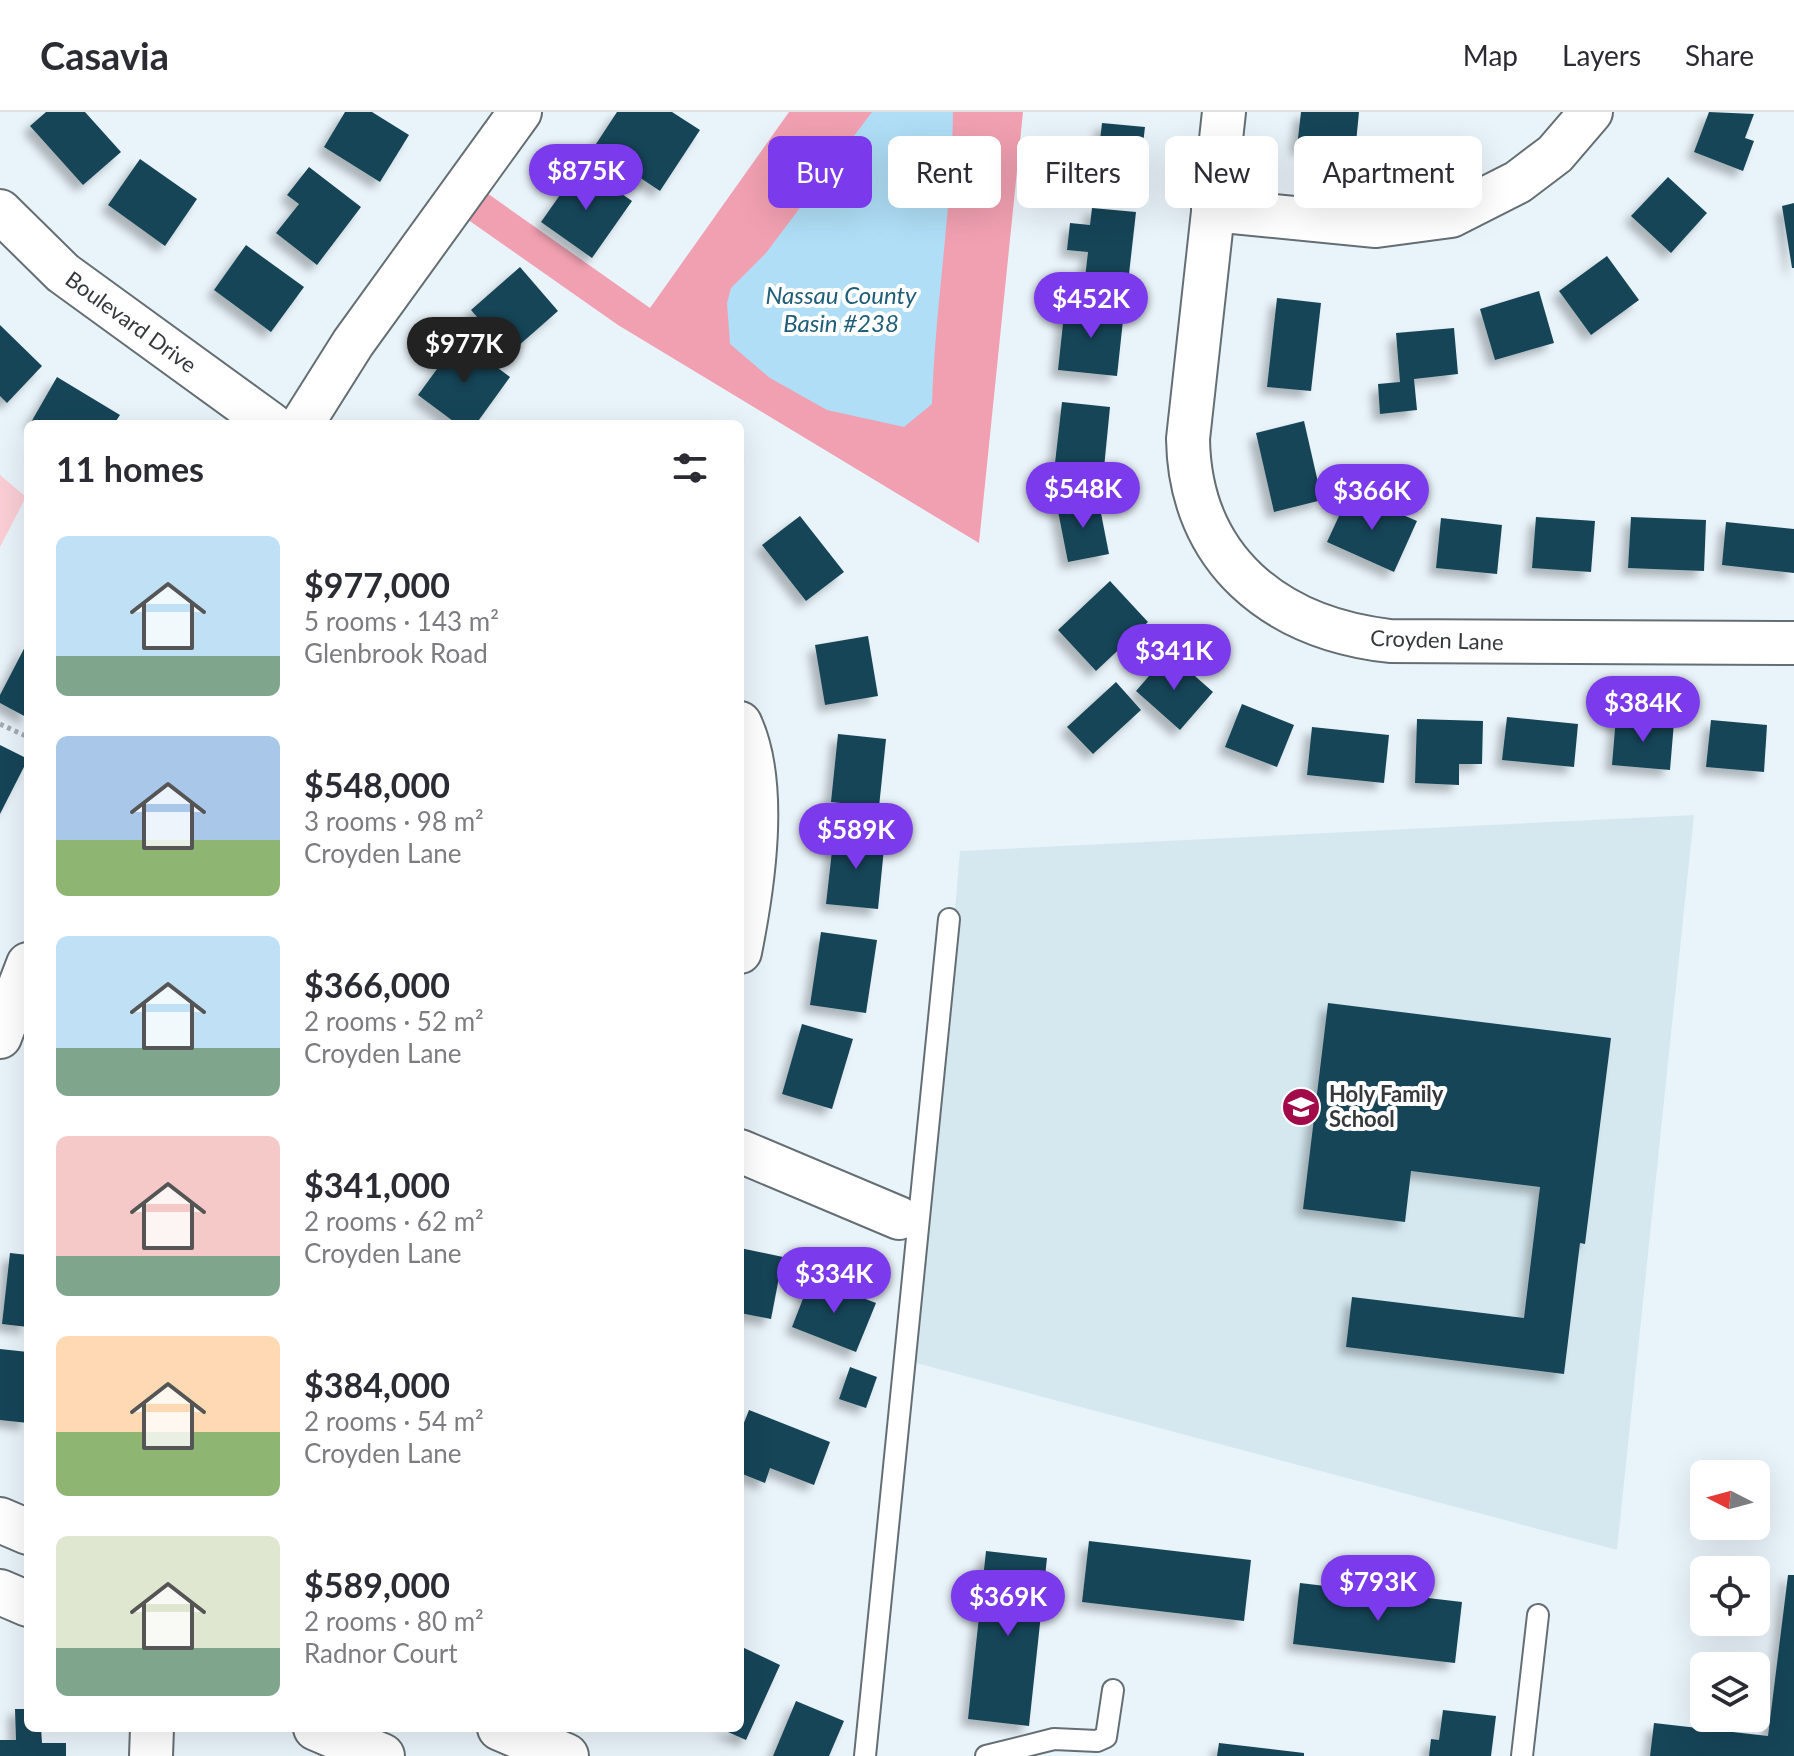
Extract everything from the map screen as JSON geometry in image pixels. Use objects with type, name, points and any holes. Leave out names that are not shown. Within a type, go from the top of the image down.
[{"type":"main road","points":[[0,1520],[24,1530]]},
{"type":"main road","points":[[0,1592],[24,1602]]},
{"type":"main road","points":[[325,1732],[382,1756]]},
{"type":"main road","points":[[509,1732],[566,1756]]},
{"type":"street","name":"Croyden Lane","points":[[1224,112],[1188,439],[1188,476],[1208,529],[1224,556],[1270,601],[1296,617],[1347,636],[1390,641],[1794,643]]},
{"type":"street","points":[[1213,210],[1376,226],[1451,216],[1518,182],[1555,154],[1591,112]]},
{"type":"street","points":[[305,420],[353,343],[516,113]]},
{"type":"street","name":"Boulevard Drive","points":[[0,211],[63,273],[265,420]]},
{"type":"street","points":[[744,735],[755,767],[756,824],[744,920]]},
{"type":"street","points":[[0,1037],[24,974]]},
{"type":"street","points":[[744,1153],[899,1218]]},
{"type":"street","points":[[151,1756],[152,1732]]},
{"type":"lane","points":[[865,1756],[949,919]]},
{"type":"lane","points":[[1522,1756],[1538,1615]]},
{"type":"lane","points":[[986,1756],[1054,1739],[1097,1741],[1106,1737],[1113,1690]]},
{"type":"path","points":[[0,724],[24,735]]},
{"type":"shaded area","points":[[789,112],[1023,112],[1021,136],[1017,136],[1017,171],[979,543],[618,325],[464,217],[484,191],[650,308],[768,142],[768,208],[872,208],[872,136],[772,136]]},
{"type":"shaded area","points":[[0,475],[24,495],[24,501],[0,547]]},
{"type":"shaded area","name":"Holy Family School","points":[[1694,815],[1617,1550],[916,1363],[960,851]]},
{"type":"water","name":"Nassau County Basin #238","points":[[872,112],[953,112],[952,136],[888,136],[888,208],[948,208],[932,404],[904,427],[827,410],[770,378],[730,344],[727,303],[731,288],[766,253],[800,208],[872,208],[872,136],[854,136]]},
{"type":"building","points":[[46,112],[85,112],[121,152],[83,185],[30,126]]},
{"type":"building","points":[[345,112],[372,112],[409,135],[380,182],[324,147]]},
{"type":"building","points":[[617,112],[672,112],[700,130],[660,191],[594,147]]},
{"type":"building","points":[[1301,112],[1359,112],[1357,136],[1298,136]]},
{"type":"building","points":[[1709,112],[1754,114],[1745,138],[1754,141],[1743,171],[1694,152]]},
{"type":"building","points":[[1102,123],[1145,127],[1144,136],[1100,136]]},
{"type":"building","points":[[140,159],[197,199],[165,246],[108,205]]},
{"type":"building","points":[[581,165],[632,201],[592,258],[541,222]]},
{"type":"building","points":[[309,167],[361,207],[317,265],[276,233],[299,204],[287,195]]},
{"type":"building","points":[[1668,177],[1707,213],[1671,253],[1631,216]]},
{"type":"building","points":[[1794,203],[1794,268],[1792,268],[1782,206]]},
{"type":"building","points":[[1092,208],[1136,212],[1128,283],[1085,278],[1088,252],[1067,250],[1070,223],[1090,225]]},
{"type":"building","points":[[246,245],[304,287],[271,332],[214,290]]},
{"type":"building","points":[[1607,256],[1639,300],[1591,335],[1559,291]]},
{"type":"building","points":[[520,267],[558,311],[509,354],[471,310]]},
{"type":"building","points":[[1539,291],[1554,343],[1495,360],[1480,309]]},
{"type":"building","points":[[1277,298],[1321,303],[1311,391],[1267,387]]},
{"type":"building","points":[[1065,305],[1124,311],[1117,376],[1058,370]]},
{"type":"building","points":[[0,325],[42,366],[7,403],[0,396]]},
{"type":"building","points":[[1454,328],[1458,374],[1414,379],[1417,410],[1380,414],[1378,384],[1400,382],[1396,333]]},
{"type":"building","points":[[459,339],[510,377],[479,420],[452,420],[418,395]]},
{"type":"building","points":[[57,377],[120,415],[117,420],[32,420]]},
{"type":"building","points":[[1062,402],[1110,407],[1104,468],[1055,463]]},
{"type":"building","points":[[1304,421],[1322,500],[1274,512],[1256,433]]},
{"type":"building","points":[[1350,492],[1417,521],[1394,572],[1327,542]]},
{"type":"building","points":[[1098,498],[1109,554],[1068,562],[1057,506]]},
{"type":"building","points":[[800,516],[844,572],[806,601],[762,545]]},
{"type":"building","points":[[1536,517],[1595,521],[1591,572],[1532,568]]},
{"type":"building","points":[[1631,517],[1706,520],[1704,571],[1628,568]]},
{"type":"building","points":[[1441,518],[1502,525],[1497,574],[1436,568]]},
{"type":"building","points":[[1726,522],[1794,529],[1794,573],[1722,565]]},
{"type":"building","points":[[1110,581],[1148,622],[1096,671],[1058,630]]},
{"type":"building","points":[[868,636],[878,696],[825,705],[815,645]]},
{"type":"building","points":[[24,649],[24,716],[0,703],[0,695]]},
{"type":"building","points":[[1169,653],[1213,692],[1180,730],[1136,691]]},
{"type":"building","points":[[1116,682],[1141,710],[1093,754],[1067,727]]},
{"type":"building","points":[[1242,704],[1294,725],[1277,767],[1225,747]]},
{"type":"building","points":[[1507,717],[1578,724],[1574,767],[1502,760]]},
{"type":"building","points":[[1616,717],[1674,722],[1670,770],[1612,765]]},
{"type":"building","points":[[1417,719],[1483,721],[1482,764],[1459,764],[1459,785],[1415,783]]},
{"type":"building","points":[[1711,720],[1767,725],[1764,772],[1706,767]]},
{"type":"building","points":[[1312,727],[1389,735],[1384,783],[1307,775]]},
{"type":"building","points":[[838,734],[886,739],[879,807],[831,802]]},
{"type":"building","points":[[0,745],[24,757],[24,767],[0,814]]},
{"type":"building","points":[[834,833],[885,838],[878,909],[826,904]]},
{"type":"building","points":[[821,932],[877,940],[866,1013],[810,1005]]},
{"type":"building","points":[[1328,1003],[1611,1038],[1585,1244],[1580,1243],[1564,1374],[1346,1347],[1352,1297],[1524,1318],[1540,1187],[1411,1171],[1405,1222],[1303,1209]]},
{"type":"building","points":[[802,1024],[853,1039],[832,1109],[782,1094]]},
{"type":"building","points":[[744,1249],[783,1257],[771,1319],[744,1314]]},
{"type":"building","points":[[10,1253],[24,1255],[24,1327],[2,1324]]},
{"type":"building","points":[[811,1278],[876,1303],[856,1352],[792,1327]]},
{"type":"building","points":[[0,1349],[24,1352],[24,1423],[0,1420]]},
{"type":"building","points":[[850,1367],[877,1377],[866,1408],[839,1399]]},
{"type":"building","points":[[749,1410],[830,1442],[814,1485],[770,1468],[765,1483],[744,1475],[744,1423]]},
{"type":"building","points":[[1089,1541],[1251,1560],[1244,1621],[1082,1602]]},
{"type":"building","points":[[986,1551],[1047,1558],[1029,1726],[968,1719]]},
{"type":"building","points":[[1788,1575],[1794,1575],[1794,1756],[1650,1756],[1654,1723],[1690,1727],[1690,1732],[1768,1736]]},
{"type":"building","points":[[1300,1583],[1462,1602],[1455,1663],[1293,1644]]},
{"type":"building","points":[[744,1648],[780,1665],[746,1740],[728,1732],[744,1732]]},
{"type":"building","points":[[796,1701],[844,1721],[829,1756],[773,1756]]},
{"type":"building","points":[[15,1709],[24,1709],[24,1732],[41,1732],[42,1743],[66,1743],[66,1756],[0,1756],[0,1740],[16,1740]]},
{"type":"building","points":[[1443,1710],[1496,1716],[1491,1756],[1429,1756],[1431,1739],[1439,1740]]},
{"type":"building","points":[[1219,1743],[1304,1753],[1304,1756],[1217,1756]]},
{"type":"place","name":"Holy Family School","points":[[1301,1107]]}]
